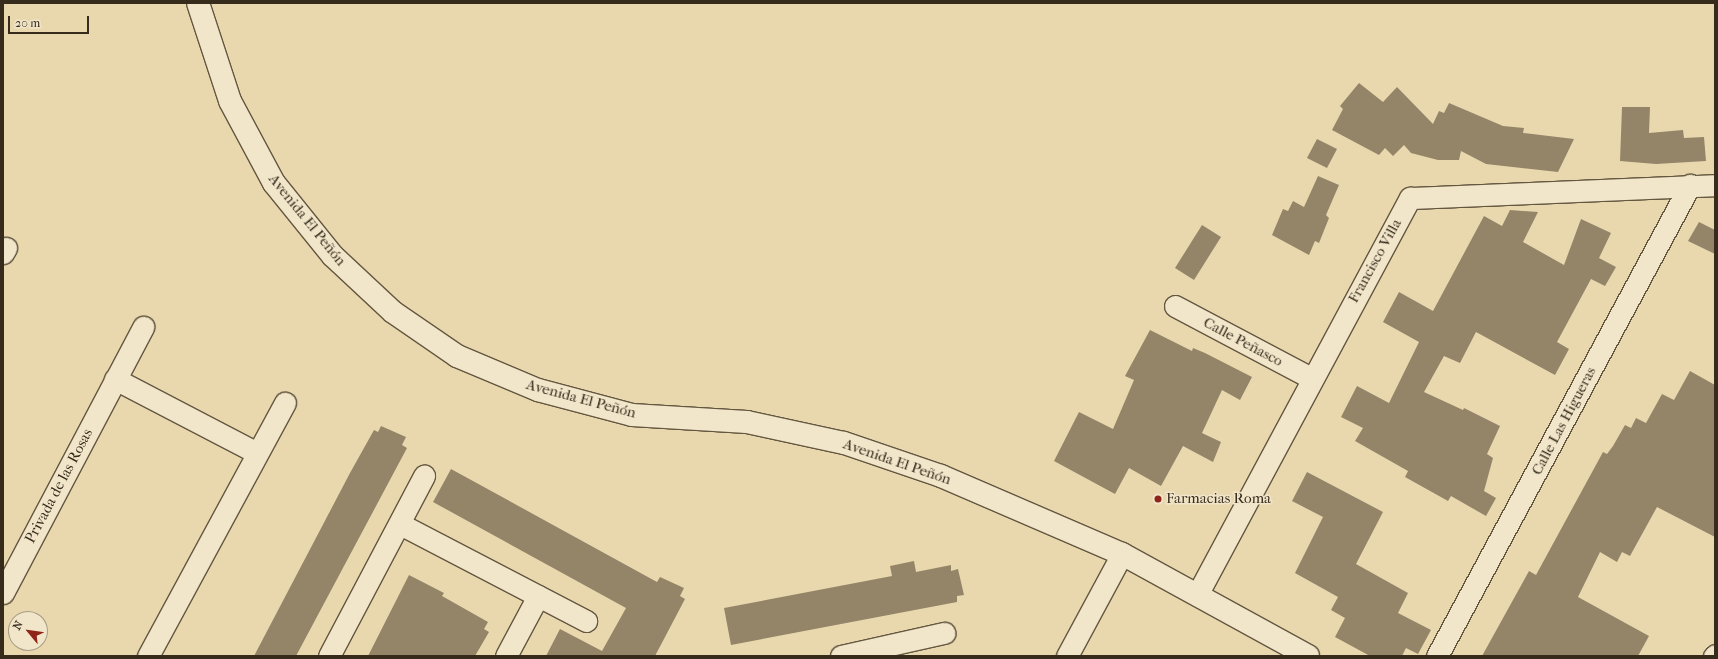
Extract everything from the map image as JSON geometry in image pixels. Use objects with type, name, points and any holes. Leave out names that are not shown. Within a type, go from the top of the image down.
[{"type":"street","name":"Avenida El Peñón","points":[[198,3],[230,101],[274,183],[338,262],[393,312],[457,356],[538,390],[632,415],[747,422],[844,443],[941,476],[1122,554],[1304,655]]},
{"type":"street","name":"Calle Las Higueras","points":[[1437,656],[1690,185]]},
{"type":"street","name":"Francisco Villa","points":[[1197,595],[1311,378],[1410,198],[1715,185]]},
{"type":"street","name":"Calle Peñasco","points":[[1175,306],[1311,378]]},
{"type":"street","name":"Privada de las Rosas","points":[[3,593],[143,327]]},
{"type":"street","points":[[115,379],[257,452]]},
{"type":"street","points":[[148,656],[285,402]]},
{"type":"street","points":[[329,656],[424,476]]},
{"type":"street","points":[[400,524],[586,621]]},
{"type":"street","points":[[1067,656],[1122,554]]},
{"type":"street","points":[[506,656],[538,596]]},
{"type":"street","points":[[852,655],[944,633]]},
{"type":"building","points":[[1359,83],[1383,102],[1397,87],[1433,124],[1439,111],[1444,113],[1449,103],[1503,126],[1524,128],[1523,133],[1574,139],[1558,172],[1486,164],[1461,151],[1459,160],[1438,160],[1411,153],[1404,145],[1393,156],[1385,148],[1379,155],[1332,130],[1343,109],[1340,106]]},
{"type":"building","points":[[1622,107],[1650,107],[1649,133],[1683,130],[1684,138],[1704,137],[1706,161],[1656,164],[1620,161]]},
{"type":"building","points":[[1317,139],[1337,149],[1327,168],[1307,158]]},
{"type":"building","points":[[1318,176],[1339,185],[1326,215],[1329,218],[1319,243],[1315,241],[1309,255],[1272,235],[1283,209],[1288,211],[1293,201],[1304,207]]},
{"type":"building","points":[[1510,210],[1538,212],[1523,242],[1564,265],[1581,219],[1611,233],[1599,258],[1616,267],[1605,286],[1591,279],[1557,342],[1569,349],[1555,375],[1476,332],[1460,363],[1444,356],[1424,392],[1463,410],[1464,408],[1500,426],[1487,454],[1493,458],[1484,491],[1496,498],[1486,516],[1451,496],[1448,501],[1405,477],[1408,471],[1355,441],[1363,428],[1341,417],[1357,386],[1389,403],[1419,342],[1383,322],[1399,292],[1433,311],[1484,216],[1502,226]]},
{"type":"building","points":[[1699,222],[1715,230],[1715,254],[1688,241]]},
{"type":"building","points":[[1202,225],[1221,237],[1194,280],[1175,268]]},
{"type":"building","points":[[1150,330],[1192,351],[1193,348],[1205,353],[1252,377],[1240,400],[1222,390],[1202,433],[1221,442],[1213,462],[1183,446],[1161,486],[1129,468],[1115,494],[1054,461],[1079,412],[1113,429],[1134,380],[1125,376]]},
{"type":"building","points":[[1690,371],[1715,385],[1715,537],[1657,507],[1630,556],[1622,552],[1617,562],[1600,552],[1578,597],[1649,636],[1638,656],[1482,656],[1529,571],[1536,575],[1603,452],[1607,454],[1625,425],[1631,428],[1636,418],[1646,423],[1662,394],[1674,400]]},
{"type":"building","points":[[381,426],[406,437],[402,445],[407,448],[296,656],[254,656],[350,473],[374,430],[378,432]]},
{"type":"building","points":[[451,469],[657,582],[660,577],[684,588],[680,596],[685,599],[655,656],[546,656],[560,629],[602,651],[626,608],[433,502]]},
{"type":"building","points":[[1307,472],[1383,512],[1356,564],[1408,593],[1398,613],[1431,630],[1418,654],[1406,648],[1402,656],[1370,656],[1335,637],[1345,618],[1331,610],[1338,597],[1295,573],[1323,517],[1292,501]]},
{"type":"building","points":[[914,561],[916,572],[951,565],[951,571],[958,569],[964,595],[957,596],[957,602],[731,645],[724,608],[892,576],[890,566]]},
{"type":"building","points":[[409,575],[444,593],[442,596],[488,622],[484,629],[489,632],[475,656],[368,656]]},
{"type":"place","name":"Farmacias Roma","points":[[1158,499]]}]
